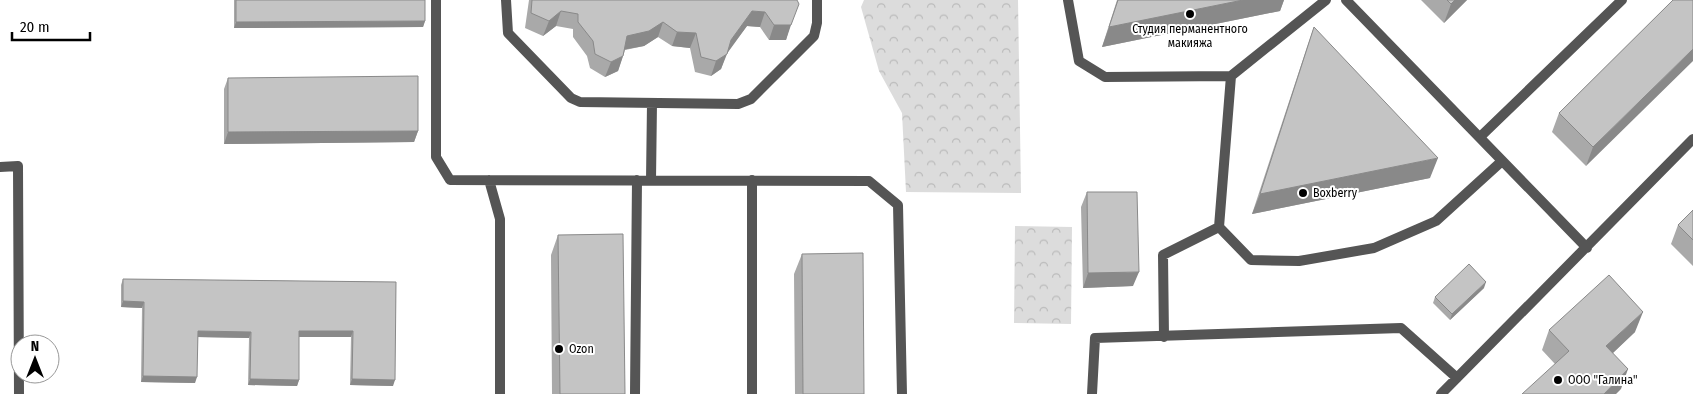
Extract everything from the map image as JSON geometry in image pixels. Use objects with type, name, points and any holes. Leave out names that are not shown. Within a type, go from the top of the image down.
[{"type":"lane","points":[[436,0],[436,157],[450,180],[869,180],[898,205],[902,394]]},
{"type":"lane","points":[[506,0],[508,33],[571,98],[580,102],[652,103],[746,102],[814,36],[817,23],[817,0]]},
{"type":"lane","points":[[1068,0],[1079,61],[1105,77],[1231,76],[1326,0]]},
{"type":"lane","points":[[1346,0],[1588,248]]},
{"type":"lane","points":[[1480,137],[1622,0]]},
{"type":"lane","points":[[1231,76],[1220,226],[1251,260],[1299,261],[1374,248],[1436,221],[1502,161]]},
{"type":"lane","points":[[651,180],[652,103]]},
{"type":"lane","points":[[1441,394],[1588,248],[1693,139]]},
{"type":"lane","points":[[0,167],[18,166],[20,394]]},
{"type":"lane","points":[[489,180],[500,219],[500,394]]},
{"type":"lane","points":[[635,394],[637,180]]},
{"type":"lane","points":[[752,180],[752,394]]},
{"type":"lane","points":[[1164,337],[1163,255],[1220,226]]},
{"type":"lane","points":[[1092,394],[1095,338],[1401,328],[1457,378]]},
{"type":"green space","points":[[864,0],[1018,0],[1021,193],[906,192],[902,113],[879,71],[861,7]]},
{"type":"green space","points":[[1015,226],[1072,227],[1071,324],[1014,323]]},
{"type":"building","points":[[236,0],[425,0],[425,21],[236,22]]},
{"type":"building","points":[[532,0],[797,0],[799,4],[791,25],[774,25],[765,12],[752,11],[731,40],[727,54],[716,61],[701,57],[696,33],[677,32],[663,22],[649,31],[627,36],[623,56],[611,62],[595,54],[593,41],[578,22],[578,14],[561,11],[549,21],[531,13]]},
{"type":"building","points":[[1118,0],[1243,0],[1109,27]]},
{"type":"building","points":[[1447,0],[1455,0],[1451,4]]},
{"type":"building","points":[[1673,0],[1693,0],[1693,49],[1593,147],[1559,113]]},
{"type":"building","points":[[1314,27],[1438,158],[1260,194]]},
{"type":"building","points":[[418,76],[418,131],[228,132],[228,78]]},
{"type":"building","points":[[1087,192],[1137,192],[1139,272],[1088,273]]},
{"type":"building","points":[[1693,210],[1693,240],[1678,225]]},
{"type":"building","points":[[623,234],[625,394],[560,394],[558,235]]},
{"type":"building","points":[[863,253],[864,394],[803,394],[802,254]]},
{"type":"building","points":[[1469,264],[1486,282],[1452,314],[1435,297]]},
{"type":"building","points":[[1609,275],[1643,312],[1606,346],[1628,369],[1604,394],[1522,394],[1569,351],[1549,330]]},
{"type":"building","points":[[123,279],[396,282],[395,380],[352,379],[353,331],[299,331],[299,380],[250,379],[251,332],[198,331],[197,377],[143,376],[144,302],[123,301]]},
{"type":"place","name":"Студия перманентного макияжа","points":[[1190,14]]},
{"type":"place","name":"Boxberry","points":[[1303,193]]},
{"type":"place","name":"Ozon","points":[[559,349]]},
{"type":"place","name":"ООО \"Галина\"","points":[[1558,380]]}]
